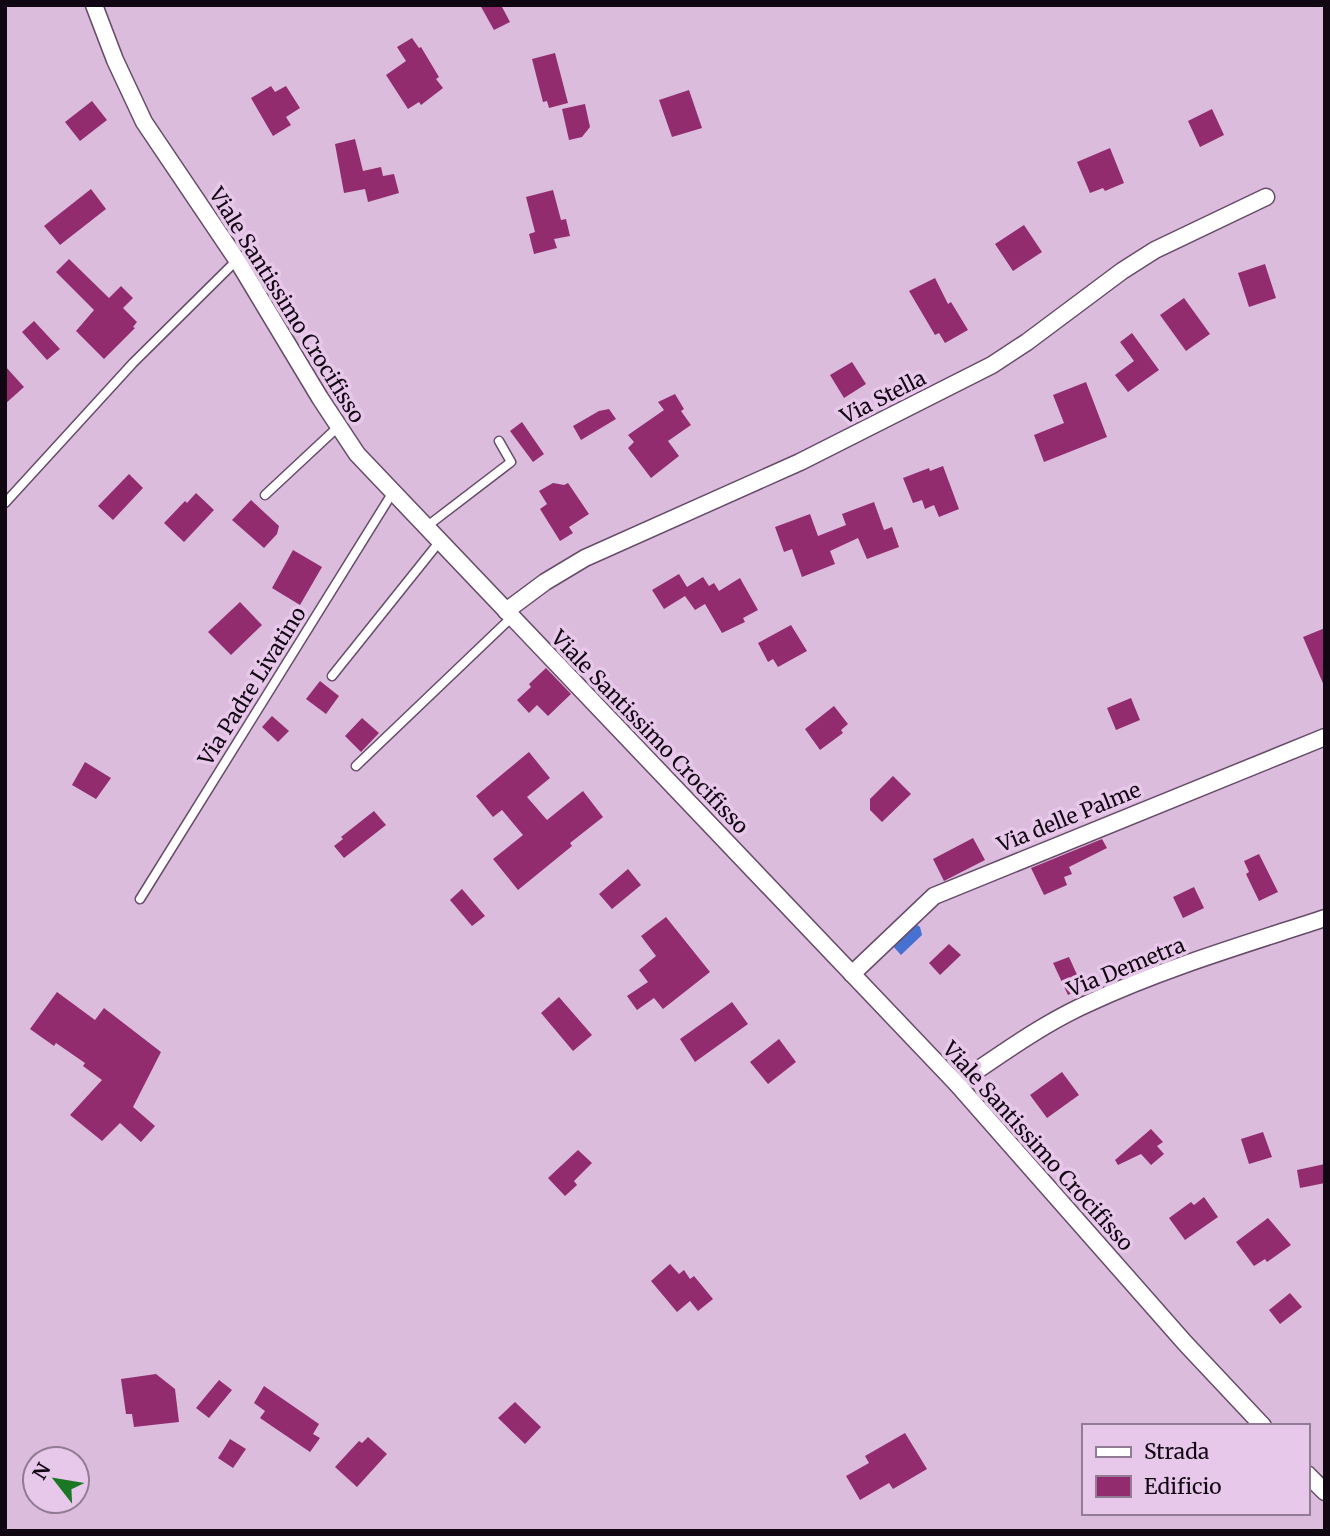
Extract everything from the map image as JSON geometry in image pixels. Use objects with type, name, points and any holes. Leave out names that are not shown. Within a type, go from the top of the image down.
[{"type":"street","name":"Viale Santissimo Crocifisso","points":[[94,5],[115,60],[144,122],[237,260],[357,454],[957,1084],[1185,1343],[1261,1424]]},
{"type":"street","name":"Via Stella","points":[[509,614],[545,582],[585,558],[800,462],[992,365],[1154,250],[1266,197]]},
{"type":"street","name":"Via delle Palme","points":[[852,974],[934,896],[1325,737]]},
{"type":"street","name":"Via Demetra","points":[[957,1084],[1029,1036],[1089,1002],[1172,970],[1325,918]]},
{"type":"street","points":[[1309,1476],[1325,1492]]},
{"type":"lane","points":[[5,503],[133,363],[237,260]]},
{"type":"lane","points":[[265,495],[339,426]]},
{"type":"lane","points":[[426,527],[511,462],[499,441]]},
{"type":"lane","name":"Via Padre Livatino","points":[[140,900],[393,492]]},
{"type":"lane","points":[[332,676],[440,541]]},
{"type":"lane","points":[[356,766],[509,614]]},
{"type":"water","points":[[917,925],[922,935],[901,955],[891,944]]},
{"type":"building","points":[[480,5],[501,5],[510,22],[494,30]]},
{"type":"building","points":[[412,38],[419,48],[421,47],[443,88],[421,105],[419,102],[408,109],[386,75],[406,61],[397,47]]},
{"type":"building","points":[[555,53],[568,103],[549,108],[547,101],[543,102],[532,59]]},
{"type":"building","points":[[271,86],[275,92],[286,86],[300,108],[286,117],[291,125],[273,136],[251,98]]},
{"type":"building","points":[[689,90],[702,128],[672,137],[659,100]]},
{"type":"building","points":[[92,101],[107,120],[80,141],[65,122]]},
{"type":"building","points":[[585,104],[590,127],[582,137],[569,140],[562,109]]},
{"type":"building","points":[[1212,109],[1224,135],[1200,147],[1188,121]]},
{"type":"building","points":[[355,139],[363,171],[381,167],[383,176],[394,174],[399,193],[368,202],[365,189],[344,193],[335,144]]},
{"type":"building","points":[[1110,148],[1124,183],[1105,191],[1103,188],[1090,193],[1077,162]]},
{"type":"building","points":[[91,189],[106,209],[60,245],[44,226]]},
{"type":"building","points":[[553,190],[561,220],[566,219],[570,236],[554,239],[557,248],[534,254],[529,234],[535,232],[526,197]]},
{"type":"building","points":[[1024,225],[1042,252],[1013,271],[995,244]]},
{"type":"building","points":[[69,259],[109,298],[121,286],[133,298],[123,308],[137,322],[133,327],[135,328],[104,359],[76,331],[94,310],[56,272]]},
{"type":"building","points":[[1265,264],[1276,298],[1249,307],[1238,273]]},
{"type":"building","points":[[935,278],[948,304],[951,302],[968,330],[945,343],[939,333],[935,335],[909,291]]},
{"type":"building","points":[[1184,298],[1210,334],[1186,351],[1160,315]]},
{"type":"building","points":[[34,321],[60,349],[47,360],[22,332]]},
{"type":"building","points":[[1132,333],[1159,370],[1128,392],[1115,375],[1134,361],[1120,342]]},
{"type":"building","points":[[852,362],[866,384],[844,398],[830,375]]},
{"type":"building","points":[[5,366],[24,387],[5,404]]},
{"type":"building","points":[[1086,382],[1107,437],[1044,462],[1034,435],[1064,423],[1053,395]]},
{"type":"building","points":[[675,394],[684,409],[681,411],[691,425],[668,441],[679,456],[651,478],[628,448],[634,442],[628,435],[664,410],[658,402]]},
{"type":"building","points":[[609,409],[616,419],[581,440],[573,426],[599,411]]},
{"type":"building","points":[[522,422],[544,454],[533,462],[510,431]]},
{"type":"building","points":[[943,466],[959,509],[939,517],[934,505],[925,509],[922,500],[913,503],[903,478],[929,468],[930,471]]},
{"type":"building","points":[[129,474],[143,488],[113,520],[98,506]]},
{"type":"building","points":[[553,483],[568,483],[589,514],[569,527],[573,533],[560,541],[540,509],[547,504],[539,491]]},
{"type":"building","points":[[196,493],[214,510],[184,542],[164,523]]},
{"type":"building","points":[[251,500],[279,526],[277,534],[264,548],[232,520]]},
{"type":"building","points":[[874,502],[884,530],[892,527],[899,547],[867,559],[858,538],[830,551],[835,564],[802,577],[792,549],[784,552],[775,527],[810,514],[818,536],[846,525],[842,514]]},
{"type":"building","points":[[293,550],[322,567],[300,605],[272,588]]},
{"type":"building","points":[[679,574],[687,587],[703,577],[709,586],[714,583],[719,591],[740,578],[758,610],[743,618],[745,622],[722,633],[705,604],[695,610],[685,596],[664,609],[652,590]]},
{"type":"building","points":[[240,602],[262,625],[231,655],[208,632]]},
{"type":"building","points":[[791,625],[807,651],[778,667],[773,659],[768,662],[758,643]]},
{"type":"building","points":[[1325,628],[1325,688],[1303,637]]},
{"type":"building","points":[[546,668],[571,694],[548,716],[537,705],[529,713],[517,700]]},
{"type":"building","points":[[320,681],[339,696],[326,714],[306,699]]},
{"type":"building","points":[[1131,698],[1140,720],[1116,730],[1107,708]]},
{"type":"building","points":[[834,706],[848,724],[841,730],[843,733],[820,750],[805,729]]},
{"type":"building","points":[[272,716],[289,731],[278,742],[262,727]]},
{"type":"building","points":[[362,718],[379,733],[361,752],[345,736]]},
{"type":"building","points":[[529,752],[550,778],[527,797],[547,820],[583,791],[603,817],[518,890],[493,859],[523,835],[502,810],[493,817],[476,796]]},
{"type":"building","points":[[85,762],[111,778],[96,799],[72,785]]},
{"type":"building","points":[[893,776],[911,794],[882,822],[870,810],[870,799]]},
{"type":"building","points":[[374,811],[386,825],[344,858],[334,846],[343,839],[341,837]]},
{"type":"building","points":[[973,838],[985,860],[944,881],[933,859]]},
{"type":"building","points":[[1102,839],[1107,848],[1069,867],[1072,874],[1064,877],[1067,885],[1044,895],[1031,868]]},
{"type":"building","points":[[1259,854],[1278,892],[1259,901],[1246,874],[1249,872],[1244,861]]},
{"type":"building","points":[[628,869],[641,885],[612,909],[599,894]]},
{"type":"building","points":[[1194,887],[1204,908],[1183,918],[1173,897]]},
{"type":"building","points":[[462,889],[485,916],[472,926],[450,900]]},
{"type":"building","points":[[666,917],[710,972],[663,1009],[654,998],[637,1010],[627,996],[648,982],[639,970],[656,956],[641,936]]},
{"type":"building","points":[[949,944],[961,955],[940,975],[929,963]]},
{"type":"building","points":[[1069,957],[1083,988],[1068,995],[1053,963]]},
{"type":"building","points":[[57,992],[95,1020],[104,1008],[161,1052],[133,1107],[155,1126],[141,1142],[120,1123],[102,1141],[70,1115],[102,1080],[83,1066],[85,1063],[30,1029]]},
{"type":"building","points":[[559,997],[592,1035],[573,1051],[541,1013]]},
{"type":"building","points":[[732,1002],[748,1024],[695,1062],[680,1039]]},
{"type":"building","points":[[779,1039],[796,1062],[768,1084],[750,1062]]},
{"type":"building","points":[[1062,1072],[1079,1095],[1047,1118],[1030,1095]]},
{"type":"building","points":[[1151,1129],[1163,1142],[1157,1146],[1164,1154],[1151,1165],[1141,1154],[1118,1165],[1115,1160]]},
{"type":"building","points":[[1263,1132],[1272,1157],[1249,1164],[1241,1139]]},
{"type":"building","points":[[578,1150],[592,1163],[574,1181],[577,1185],[565,1196],[548,1178]]},
{"type":"building","points":[[1325,1164],[1325,1183],[1300,1188],[1297,1170]]},
{"type":"building","points":[[1204,1197],[1218,1217],[1185,1240],[1169,1218],[1191,1202],[1194,1205]]},
{"type":"building","points":[[1268,1218],[1291,1245],[1267,1262],[1265,1259],[1254,1266],[1236,1242]]},
{"type":"building","points":[[670,1264],[679,1274],[684,1270],[690,1279],[694,1276],[713,1299],[698,1311],[690,1301],[677,1312],[651,1281]]},
{"type":"building","points":[[1290,1293],[1302,1307],[1280,1324],[1269,1310]]},
{"type":"building","points":[[156,1374],[175,1389],[179,1422],[134,1427],[132,1414],[126,1414],[121,1379]]},
{"type":"building","points":[[219,1380],[232,1390],[209,1418],[196,1408]]},
{"type":"building","points":[[264,1386],[319,1424],[313,1434],[320,1438],[310,1452],[260,1418],[265,1411],[254,1403]]},
{"type":"building","points":[[515,1402],[541,1427],[525,1444],[498,1418]]},
{"type":"building","points":[[905,1433],[927,1469],[893,1489],[889,1483],[860,1500],[846,1476],[869,1463],[865,1456]]},
{"type":"building","points":[[368,1437],[387,1454],[357,1487],[335,1467],[359,1441],[362,1443]]},
{"type":"building","points":[[230,1439],[246,1449],[233,1468],[218,1458]]}]
